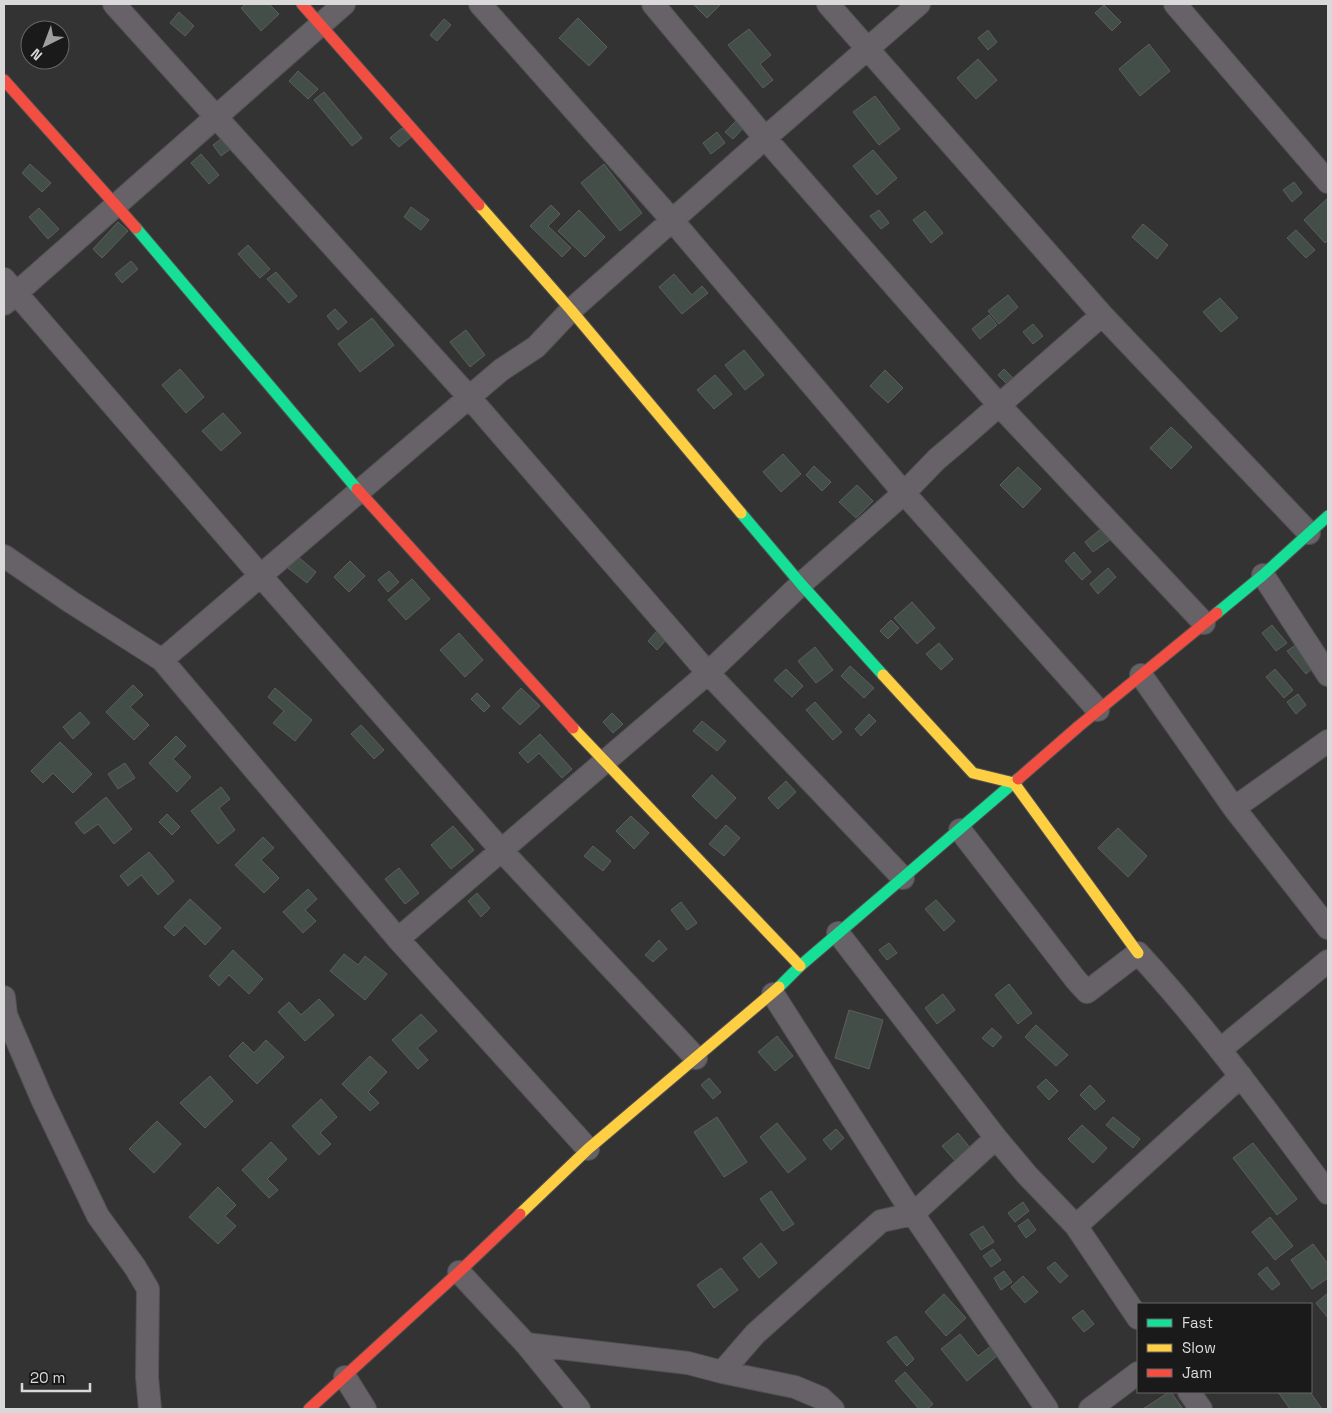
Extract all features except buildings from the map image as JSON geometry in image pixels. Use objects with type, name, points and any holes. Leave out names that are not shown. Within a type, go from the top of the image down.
[{"type":"street","points":[[114,4],[469,397],[708,673],[903,878]]},
{"type":"street","points":[[302,4],[571,310],[801,584],[973,773],[1014,783],[1138,953],[1175,993],[1221,1049],[1328,1193]]},
{"type":"street","points":[[344,4],[214,116],[116,204],[8,292],[502,851],[696,1058]]},
{"type":"street","points":[[480,4],[672,220],[904,492],[1098,710]]},
{"type":"street","points":[[653,4],[765,138],[1000,405],[1204,623]]},
{"type":"street","points":[[828,4],[1102,315],[1309,533]]},
{"type":"street","points":[[162,660],[501,370],[536,347],[571,310],[919,4]]},
{"type":"street","points":[[1175,4],[1328,182]]},
{"type":"street","points":[[4,80],[116,204],[359,491],[605,763],[800,966]]},
{"type":"street","points":[[398,939],[708,673],[801,584],[904,492],[937,459],[1102,315]]},
{"type":"street","points":[[310,1409],[459,1272],[588,1149],[772,994],[800,966],[1098,710],[1262,575],[1328,516]]},
{"type":"street","points":[[4,556],[71,602],[162,660],[398,939],[588,1149]]},
{"type":"street","points":[[1262,575],[1328,675]]},
{"type":"street","points":[[1141,674],[1234,808],[1328,928]]},
{"type":"street","points":[[1234,808],[1328,741]]},
{"type":"street","points":[[960,830],[1087,992],[1138,953]]},
{"type":"street","points":[[838,933],[996,1138],[1027,1175],[1076,1226],[1137,1317]]},
{"type":"street","points":[[1221,1049],[1328,961]]},
{"type":"street","points":[[772,994],[913,1214],[1047,1409]]},
{"type":"street","points":[[4,997],[6,1015],[42,1100],[98,1216],[135,1267],[148,1289],[147,1377],[150,1409]]},
{"type":"street","points":[[1076,1226],[1241,1076]]},
{"type":"street","points":[[722,1372],[755,1334],[881,1220],[913,1214],[996,1138]]},
{"type":"street","points":[[459,1272],[526,1344],[579,1409]]},
{"type":"street","points":[[526,1344],[688,1363],[795,1387],[821,1398],[833,1409]]},
{"type":"street","points":[[1090,1409],[1137,1374]]},
{"type":"street","points":[[345,1377],[365,1409]]},
{"type":"street","points":[[1190,1393],[1201,1409]]},
{"type":"traffic: fast","points":[[136,228],[357,489]]},
{"type":"traffic: fast","points":[[741,513],[801,584],[883,675]]},
{"type":"traffic: fast","points":[[1217,613],[1263,575],[1328,516]]},
{"type":"traffic: fast","points":[[779,987],[800,966],[1018,779]]},
{"type":"traffic: slow","points":[[479,205],[571,310],[741,513]]},
{"type":"traffic: slow","points":[[883,675],[973,773],[1014,783],[1138,953]]},
{"type":"traffic: slow","points":[[573,728],[800,966]]},
{"type":"traffic: slow","points":[[520,1214],[588,1149],[779,987]]},
{"type":"traffic: jam","points":[[302,4],[479,205]]},
{"type":"traffic: jam","points":[[4,80],[136,228]]},
{"type":"traffic: jam","points":[[357,489],[573,728]]},
{"type":"traffic: jam","points":[[1018,779],[1079,726],[1217,613]]},
{"type":"traffic: jam","points":[[309,1409],[520,1214]]}]
